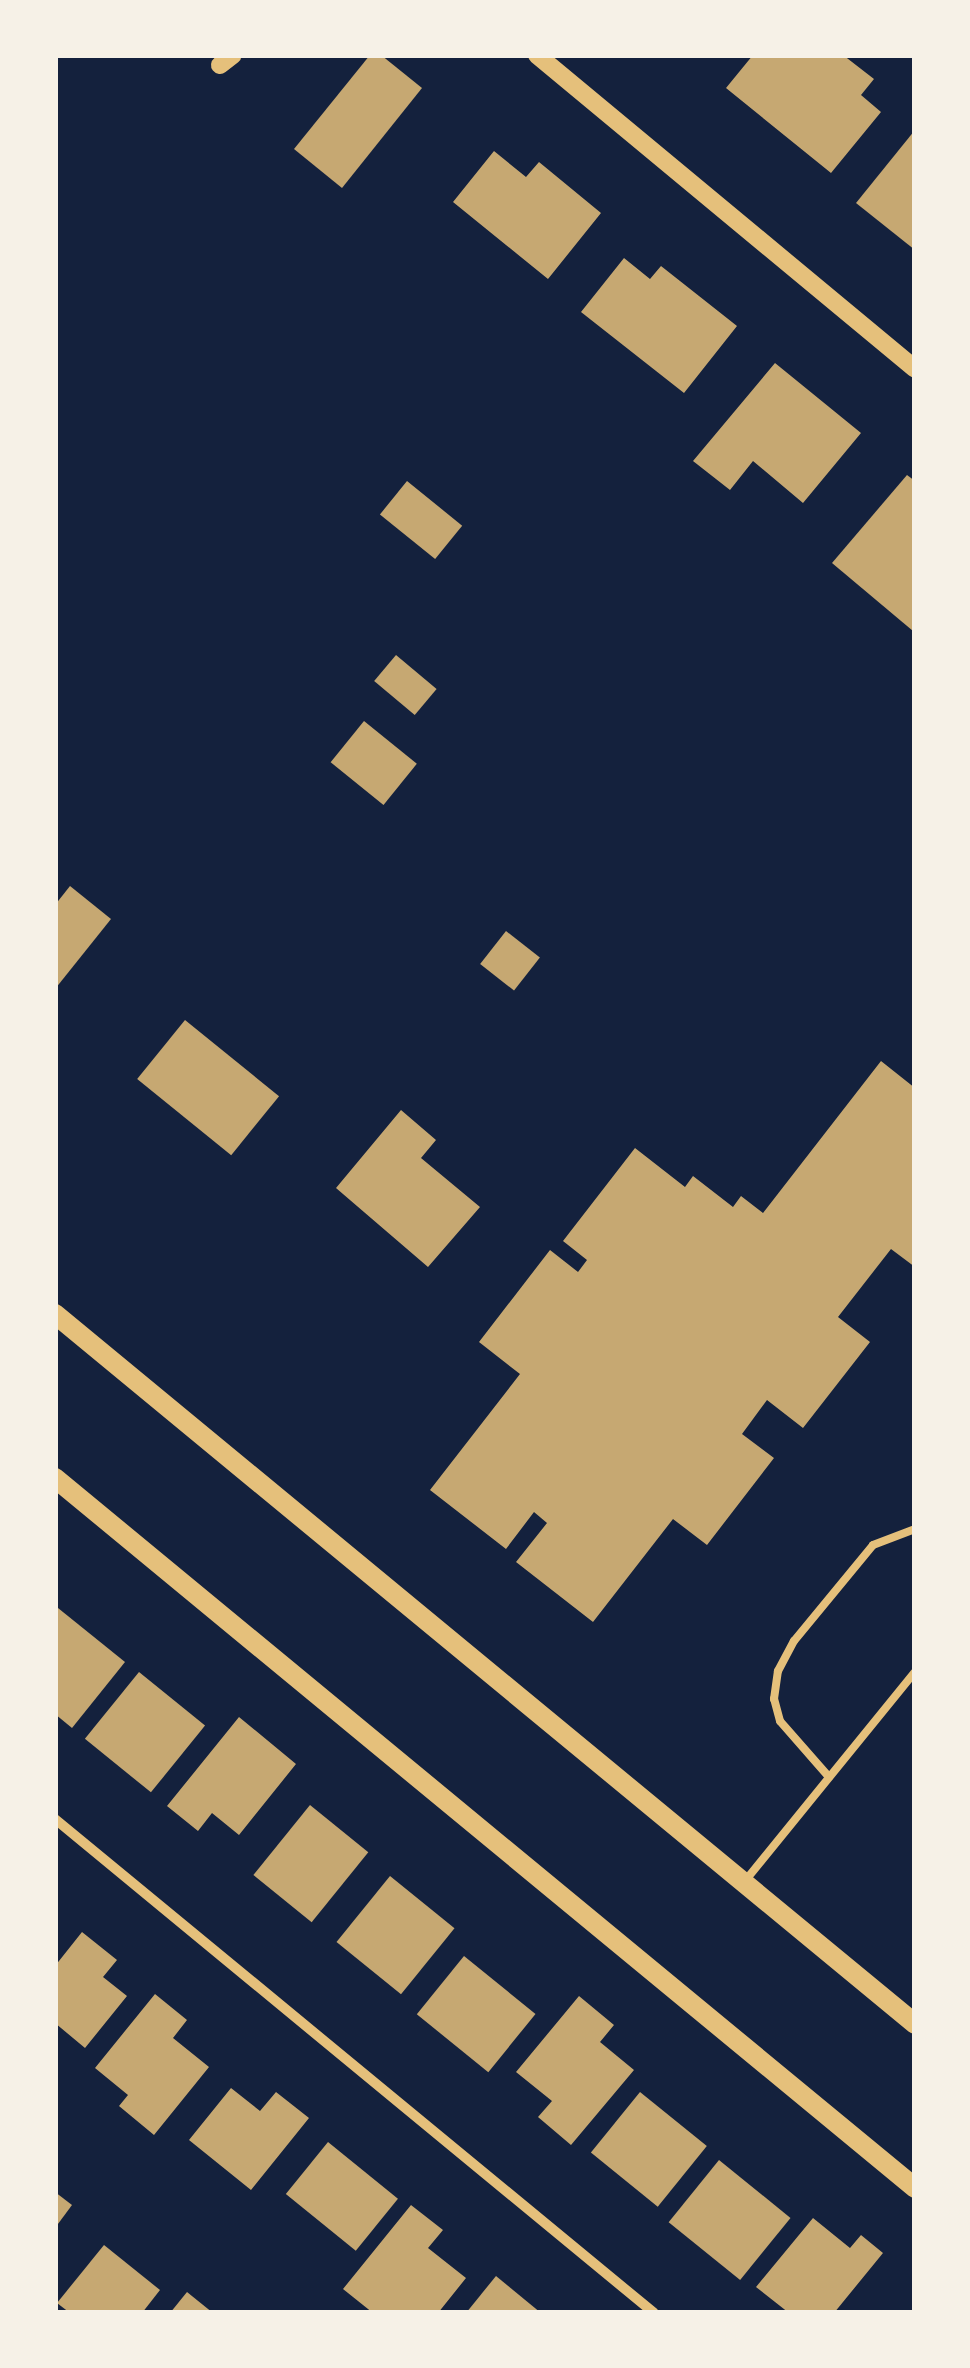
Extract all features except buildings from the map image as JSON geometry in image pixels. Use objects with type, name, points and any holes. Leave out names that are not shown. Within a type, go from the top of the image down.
[{"type":"main road","points":[[55,1314],[915,2024]]},
{"type":"main road","points":[[55,1478],[915,2188]]},
{"type":"street","points":[[537,55],[915,369]]},
{"type":"street","points":[[55,1819],[654,2313]]},
{"type":"lane","points":[[829,1777],[780,1720],[774,1700],[778,1671],[794,1641],[874,1545],[915,1528]]},
{"type":"lane","points":[[742,1884],[915,1672]]}]
